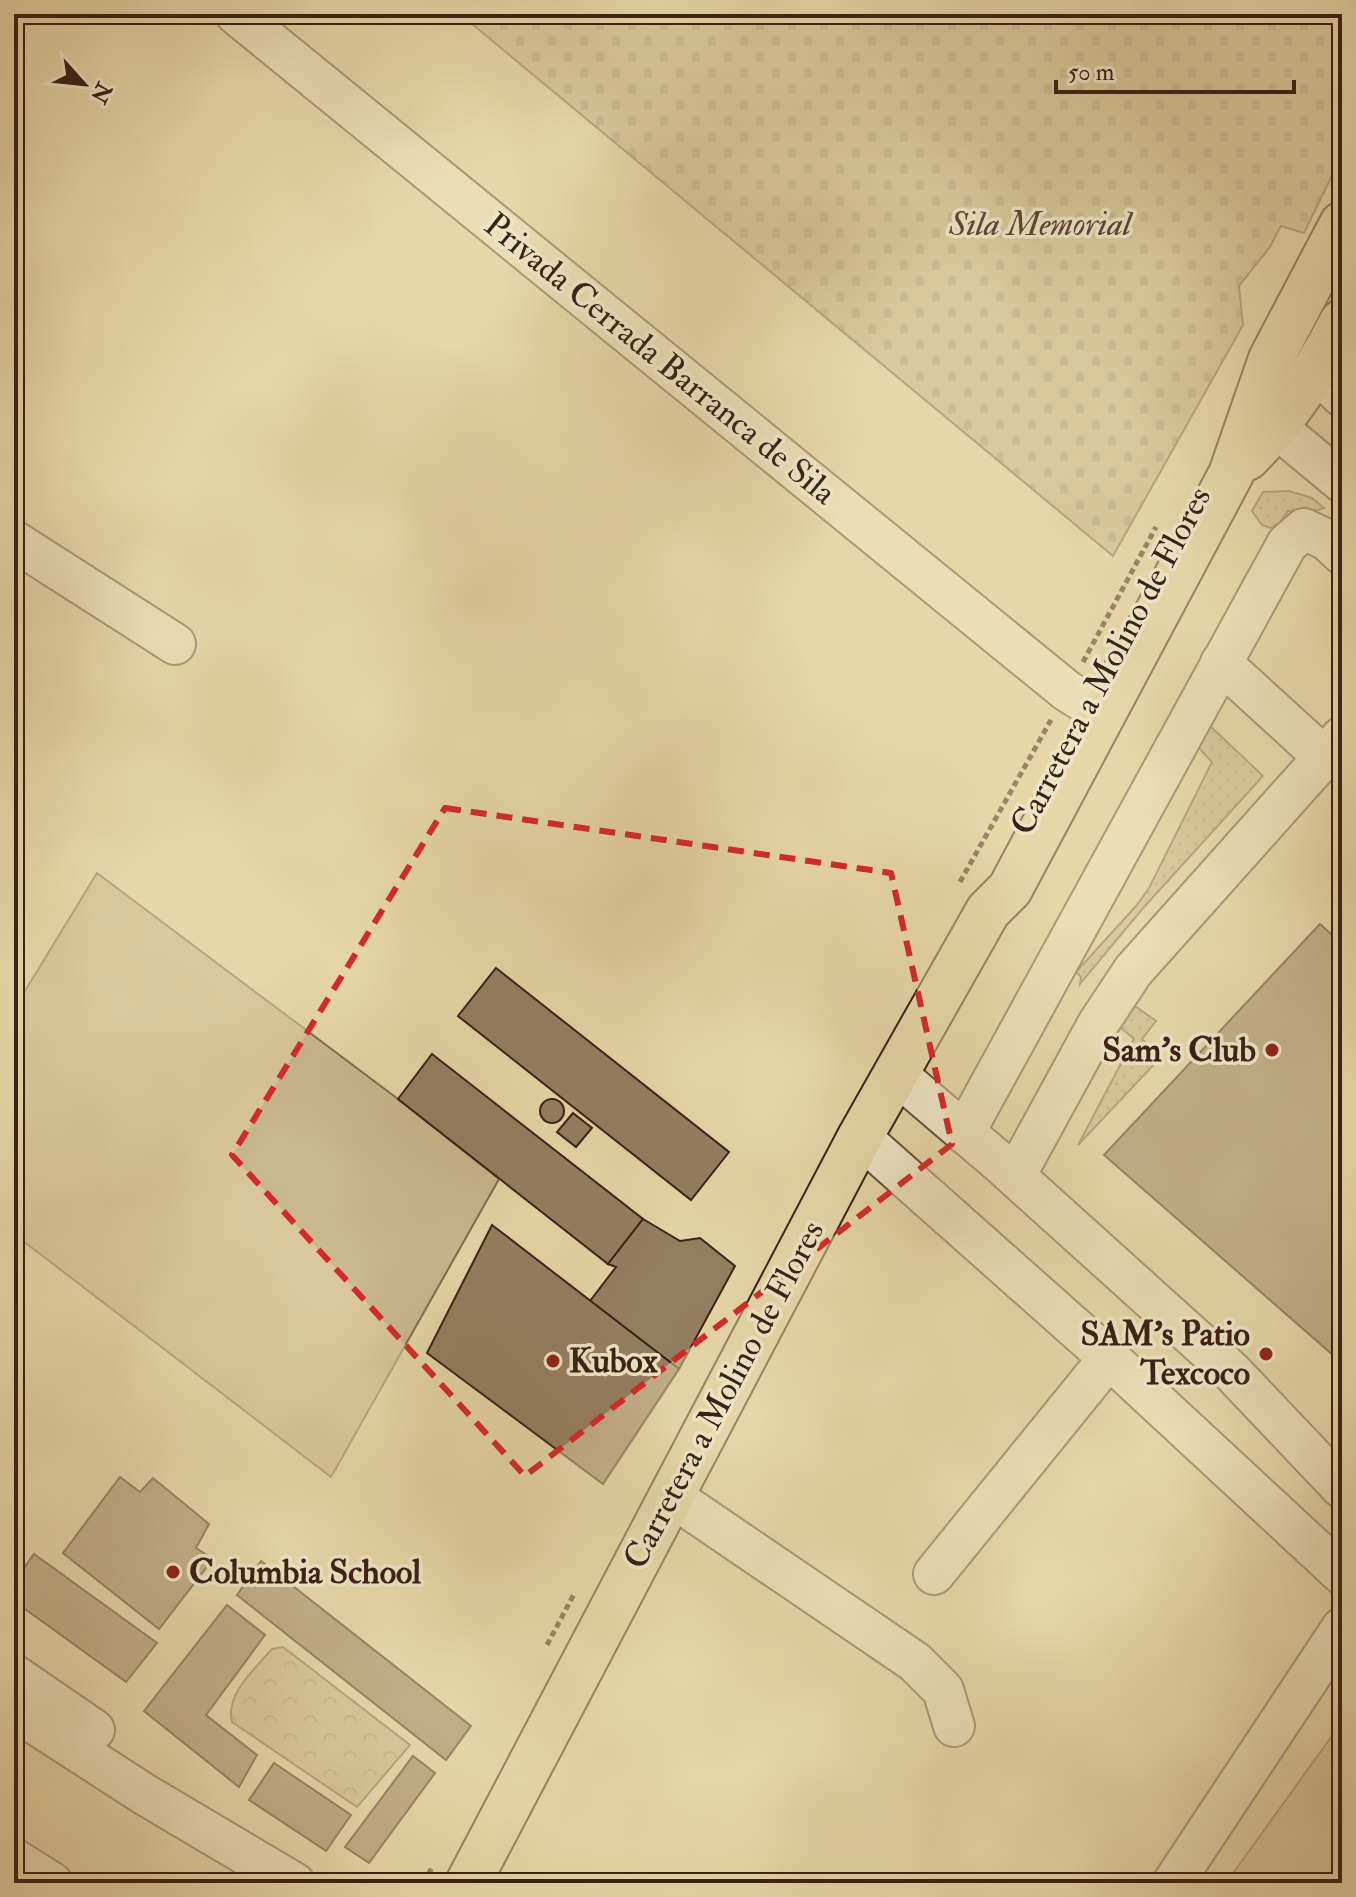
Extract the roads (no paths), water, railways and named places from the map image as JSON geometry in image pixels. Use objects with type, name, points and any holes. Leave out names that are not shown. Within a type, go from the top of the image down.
[{"type":"main road","name":"Carretera a Molino de Flores","points":[[988,911],[996,879],[1086,703],[1216,466],[1264,424],[1271,359],[1342,224]]},
{"type":"main road","name":"Carretera a Molino de Flores","points":[[468,1883],[860,1137],[988,911],[1010,889],[1231,474],[1264,424],[1342,271]]},
{"type":"main road","points":[[1264,424],[1328,383],[1342,322]]},
{"type":"street","name":"Privada Cerrada Barranca de Sila","points":[[236,14],[1054,681],[1086,703]]},
{"type":"street","points":[[1264,424],[1342,482]]},
{"type":"street","points":[[964,1133],[1287,544],[1304,529],[1327,540],[1342,554]]},
{"type":"street","points":[[14,541],[175,644]]},
{"type":"street","points":[[1015,1176],[1098,1024],[1133,971],[1333,747],[1221,663]]},
{"type":"street","points":[[895,1073],[1015,1176],[1231,1371],[1342,1488]]},
{"type":"street","points":[[860,1137],[1109,1358],[1342,1574]]},
{"type":"street","points":[[934,1574],[1109,1358]]},
{"type":"street","points":[[671,1496],[915,1662],[943,1690],[954,1726]]},
{"type":"street","points":[[1173,1883],[1342,1628]]},
{"type":"street","points":[[14,1675],[125,1752],[144,1794]]},
{"type":"street","points":[[14,1710],[144,1794],[294,1883]]},
{"type":"street","points":[[14,1859],[52,1883]]},
{"type":"place","name":"Sam's Club","points":[[1272,1050]]},
{"type":"place","name":"SAM's Patio Texcoco","points":[[1266,1354]]},
{"type":"place","name":"Kubox","points":[[553,1361]]},
{"type":"place","name":"Columbia School","points":[[173,1572]]},
{"type":"park label","name":"Sila Memorial","points":[[1040,224]]}]
